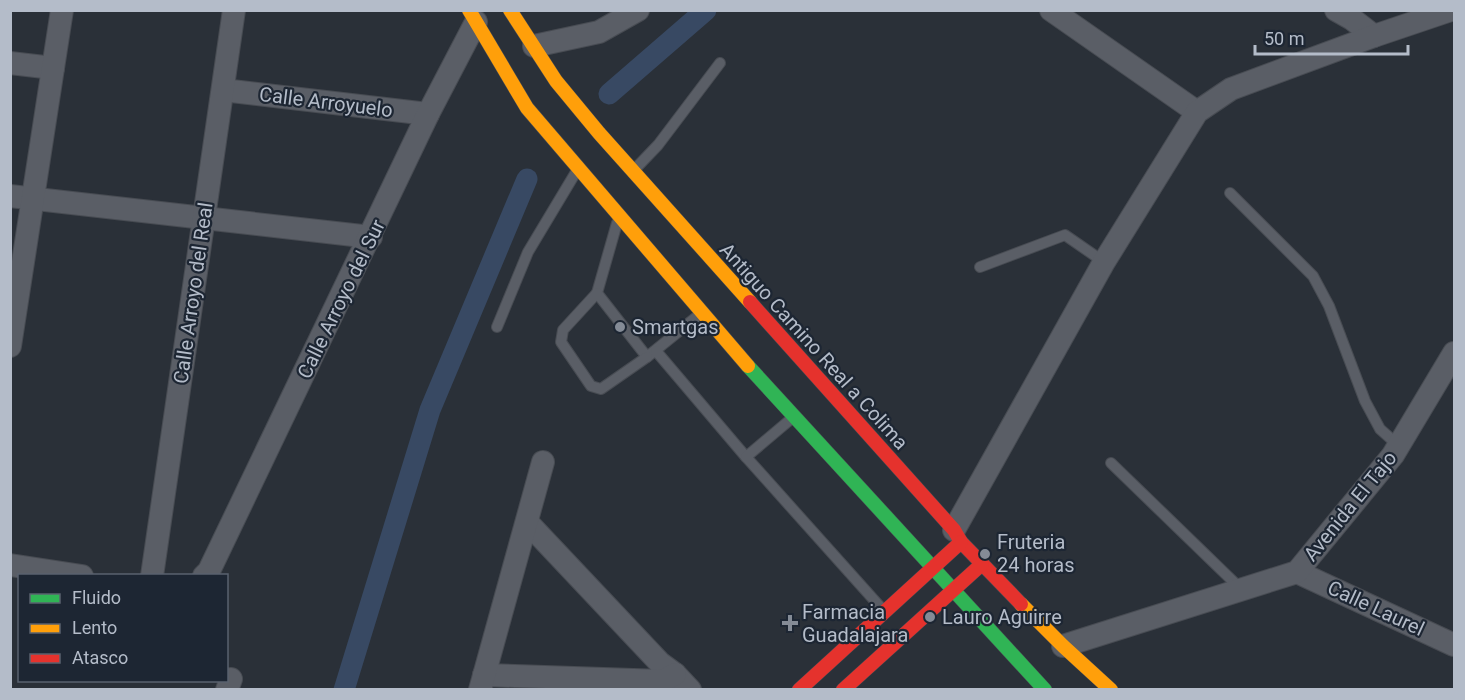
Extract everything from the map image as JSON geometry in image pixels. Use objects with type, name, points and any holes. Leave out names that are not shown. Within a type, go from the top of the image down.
[{"type":"main road","name":"Antiguo Camino Real a Colima","points":[[510,10],[556,81],[633,172],[982,564],[1111,690]]},
{"type":"main road","points":[[473,16],[527,108],[578,169],[701,313],[794,417],[1045,690]]},
{"type":"main road","points":[[798,690],[933,567],[958,536]]},
{"type":"main road","points":[[843,690],[982,564]]},
{"type":"street","points":[[11,337],[62,10]]},
{"type":"street","name":"Calle Arroyo del Real","points":[[152,574],[234,10]]},
{"type":"street","points":[[534,46],[598,32],[638,10]]},
{"type":"street","points":[[1051,10],[1197,112]]},
{"type":"street","points":[[1336,10],[1374,36]]},
{"type":"street","points":[[958,536],[1104,262],[1197,112],[1231,89],[1451,10]]},
{"type":"street","name":"Calle Arroyo del Sur","points":[[206,574],[210,571],[371,237],[473,16]]},
{"type":"street","points":[[10,63],[53,68]]},
{"type":"street","name":"Calle Arroyuelo","points":[[223,90],[428,114]]},
{"type":"street","points":[[10,196],[371,237]]},
{"type":"street","name":"Avenida El Tajo","points":[[1064,646],[1298,572],[1399,446],[1452,365]]},
{"type":"street","points":[[543,462],[482,682],[671,679]]},
{"type":"street","points":[[527,522],[671,679]]},
{"type":"street","points":[[10,565],[69,574]]},
{"type":"street","name":"Calle Laurel","points":[[1298,572],[1455,645]]},
{"type":"lane","points":[[633,172],[658,145],[720,63]]},
{"type":"lane","points":[[497,327],[528,252],[578,169]]},
{"type":"lane","points":[[1230,193],[1313,276],[1329,306],[1365,401],[1380,429],[1399,446]]},
{"type":"lane","points":[[619,217],[597,293],[563,330],[561,342],[591,386],[601,389],[651,354],[701,313]]},
{"type":"lane","points":[[980,267],[1065,235],[1104,262]]},
{"type":"lane","points":[[597,293],[885,611]]},
{"type":"lane","points":[[746,457],[794,417]]},
{"type":"lane","points":[[1111,463],[1242,590]]},
{"type":"waterway","points":[[609,94],[706,10]]},
{"type":"waterway","points":[[344,690],[430,410],[527,179]]},
{"type":"traffic: fast","points":[[748,366],[1045,690]]},
{"type":"traffic: slow","points":[[469,10],[527,108],[748,366]]},
{"type":"traffic: slow","points":[[510,10],[556,81],[599,133],[750,302]]},
{"type":"traffic: slow","points":[[1021,604],[1111,690]]},
{"type":"traffic: jam","points":[[750,302],[954,530],[961,542],[1021,604]]},
{"type":"traffic: jam","points":[[799,690],[961,542]]},
{"type":"traffic: jam","points":[[843,690],[982,564]]},
{"type":"place","name":"Smartgas","points":[[620,327]]},
{"type":"place","name":"Fruteria 24 horas","points":[[985,554]]},
{"type":"place","name":"Lauro Aguirre","points":[[930,617]]},
{"type":"place","name":"Farmacia Guadalajara","points":[[790,623]]}]
